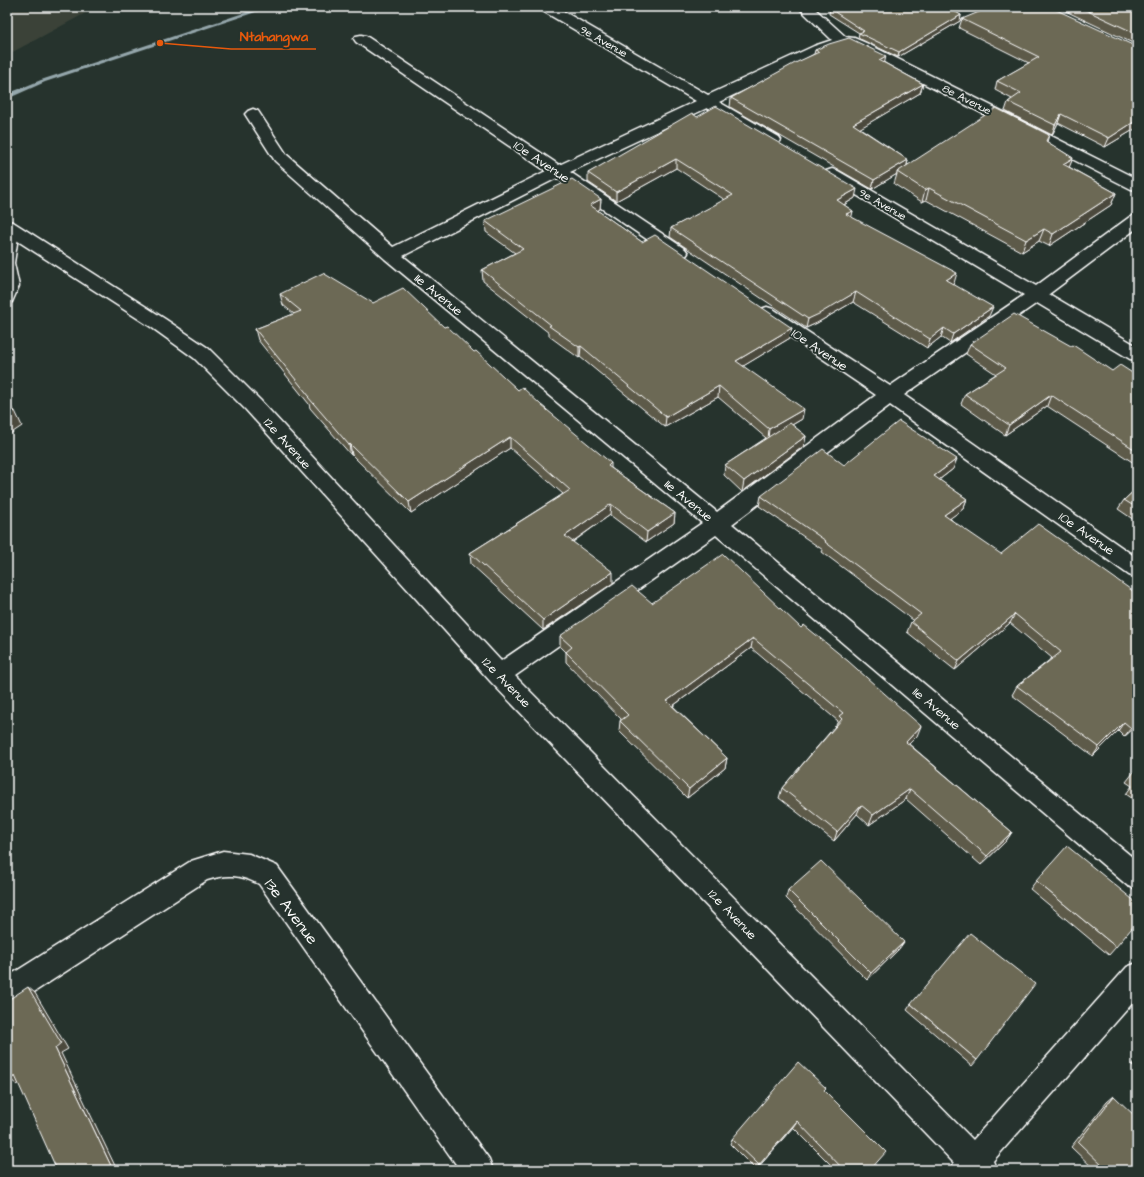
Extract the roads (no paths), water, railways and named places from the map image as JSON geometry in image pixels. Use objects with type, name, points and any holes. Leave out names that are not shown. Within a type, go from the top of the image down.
[{"type":"street","name":"9e Avenue","points":[[546,7],[789,149]]},
{"type":"street","points":[[391,255],[557,172],[707,100],[819,49],[842,41],[805,7]]},
{"type":"street","name":"10e Avenue","points":[[361,39],[694,264]]},
{"type":"street","name":"8e Avenue","points":[[842,41],[849,41],[861,46],[1137,185]]},
{"type":"street","name":"11e Avenue","points":[[253,114],[281,158],[391,255],[717,524],[1137,877]]},
{"type":"street","name":"9e Avenue","points":[[817,165],[1137,354]]},
{"type":"street","points":[[499,675],[717,524],[890,395],[1036,294],[1137,220]]},
{"type":"street","name":"12e Avenue","points":[[10,228],[158,323],[200,353],[258,411],[499,675],[974,1167]]},
{"type":"street","name":"10e Avenue","points":[[753,303],[890,395],[1137,569]]},
{"type":"street","name":"13e Avenue","points":[[7,993],[200,870],[223,863],[249,866],[268,876],[478,1170]]},
{"type":"street","points":[[974,1167],[1137,977]]},
{"type":"lane","points":[[7,299],[12,286],[7,263],[10,228]]},
{"type":"waterway","points":[[7,97],[43,81],[268,7]]},
{"type":"place","name":"Ntahangwa","points":[[160,43]]}]
